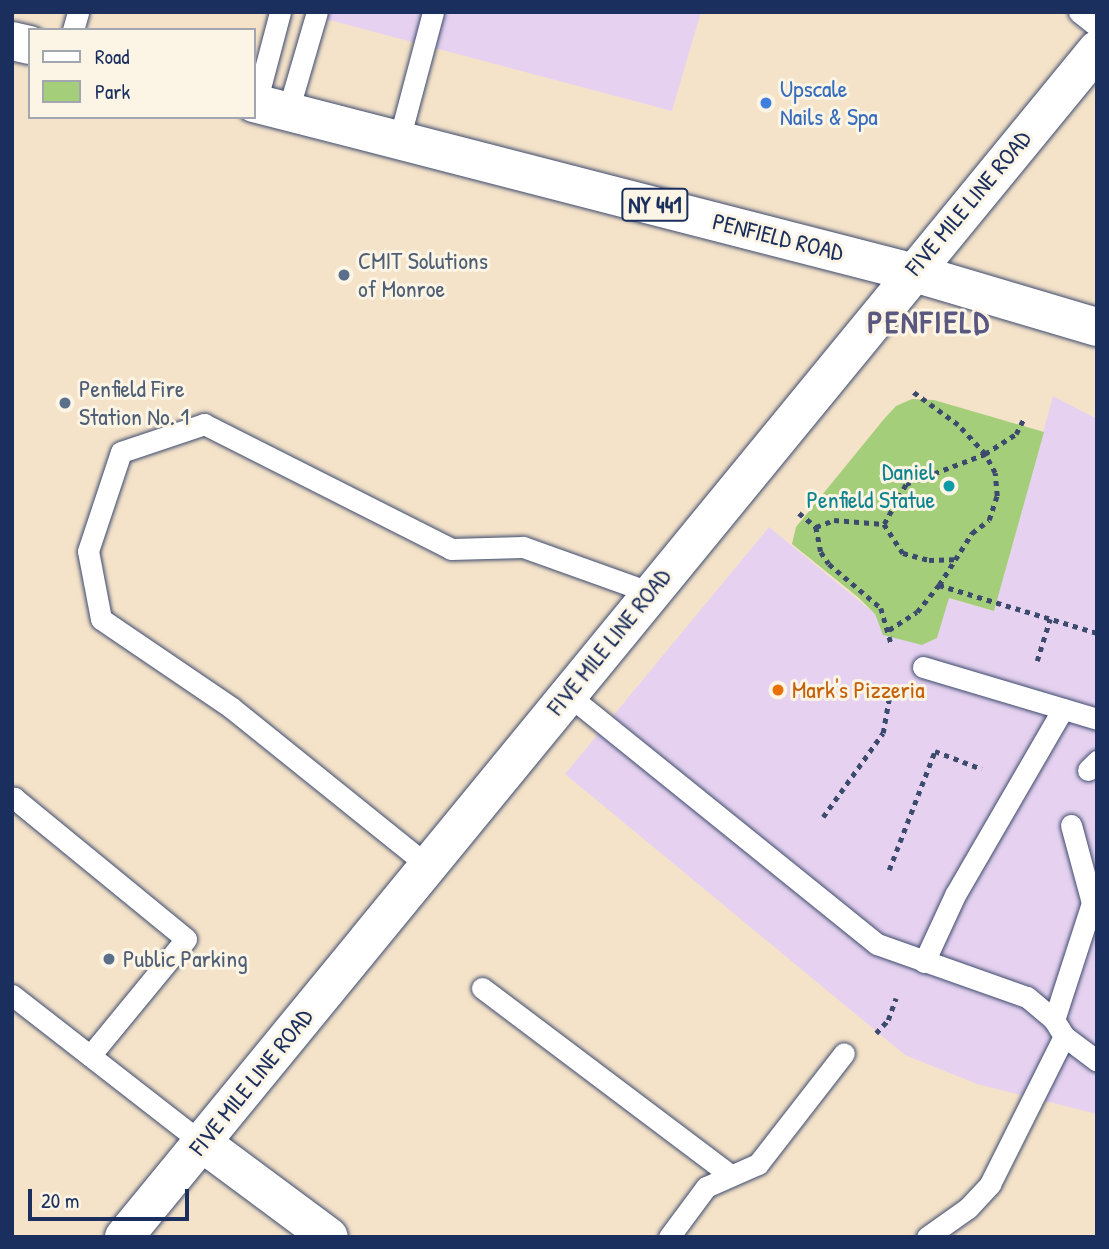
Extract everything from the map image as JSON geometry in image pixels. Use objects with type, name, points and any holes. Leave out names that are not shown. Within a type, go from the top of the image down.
[{"type":"main road","name":"FIVE MILE LINE ROAD","points":[[124,1237],[911,272],[1097,50]]},
{"type":"main road","name":"PENFIELD ROAD","points":[[266,106],[911,272],[1097,327]]},
{"type":"main road","points":[[201,1142],[329,1237]]},
{"type":"lane","points":[[266,106],[280,12]]},
{"type":"lane","points":[[266,106],[317,12]]},
{"type":"lane","points":[[399,139],[433,12]]},
{"type":"lane","points":[[1079,12],[1097,26]]},
{"type":"lane","points":[[427,865],[232,708],[101,619],[88,551],[121,452],[204,424],[451,549],[523,547],[649,593]]},
{"type":"lane","points":[[923,667],[1097,719]]},
{"type":"lane","points":[[567,694],[877,944],[1027,996],[1097,1061]]},
{"type":"lane","points":[[924,962],[955,895],[1063,709]]},
{"type":"lane","points":[[12,801],[14,797],[186,939],[90,1056]]},
{"type":"lane","points":[[927,1237],[968,1208],[990,1184],[1059,1028],[1094,895],[1072,825]]},
{"type":"lane","points":[[482,988],[730,1175]]},
{"type":"lane","points":[[12,995],[201,1142]]},
{"type":"lane","points":[[668,1237],[706,1187],[758,1164],[844,1053]]},
{"type":"path","points":[[889,630],[918,612],[939,585],[972,533],[989,520],[997,496],[995,473],[985,454],[958,425],[910,390]]},
{"type":"path","points":[[884,524],[906,484],[985,454],[1016,434],[1023,420]]},
{"type":"path","points":[[799,513],[816,527],[825,558],[881,608],[889,630],[892,656]]},
{"type":"path","points":[[816,527],[834,520],[884,524]]},
{"type":"path","points":[[884,524],[904,553],[929,560],[955,559]]},
{"type":"path","points":[[939,585],[1097,633]]},
{"type":"path","points":[[1034,671],[1050,619]]},
{"type":"path","points":[[822,817],[883,733],[892,675]]},
{"type":"path","points":[[889,870],[935,751],[995,773]]},
{"type":"shaded area","points":[[299,12],[701,12],[672,111]]},
{"type":"shaded area","points":[[1053,396],[1097,419],[1097,1114],[977,1084],[905,1055],[565,774],[769,527],[875,614],[937,638],[948,598],[994,611]]},
{"type":"green space","points":[[912,399],[934,400],[1044,432],[994,611],[949,598],[937,638],[922,645],[883,635],[875,614],[859,598],[792,544],[796,527],[884,419],[896,406]]},
{"type":"place","name":"Upscale Nails & Spa","points":[[766,103]]},
{"type":"place","name":"CMIT Solutions of Monroe","points":[[344,275]]},
{"type":"place","name":"Penfield Fire Station No. 1","points":[[65,403]]},
{"type":"place","name":"Daniel Penfield Statue","points":[[949,486]]},
{"type":"place","name":"Mark's Pizzeria","points":[[778,690]]},
{"type":"place","name":"Public Parking","points":[[109,959]]},
{"type":"district","name":"PENFIELD","points":[[929,322]]}]
